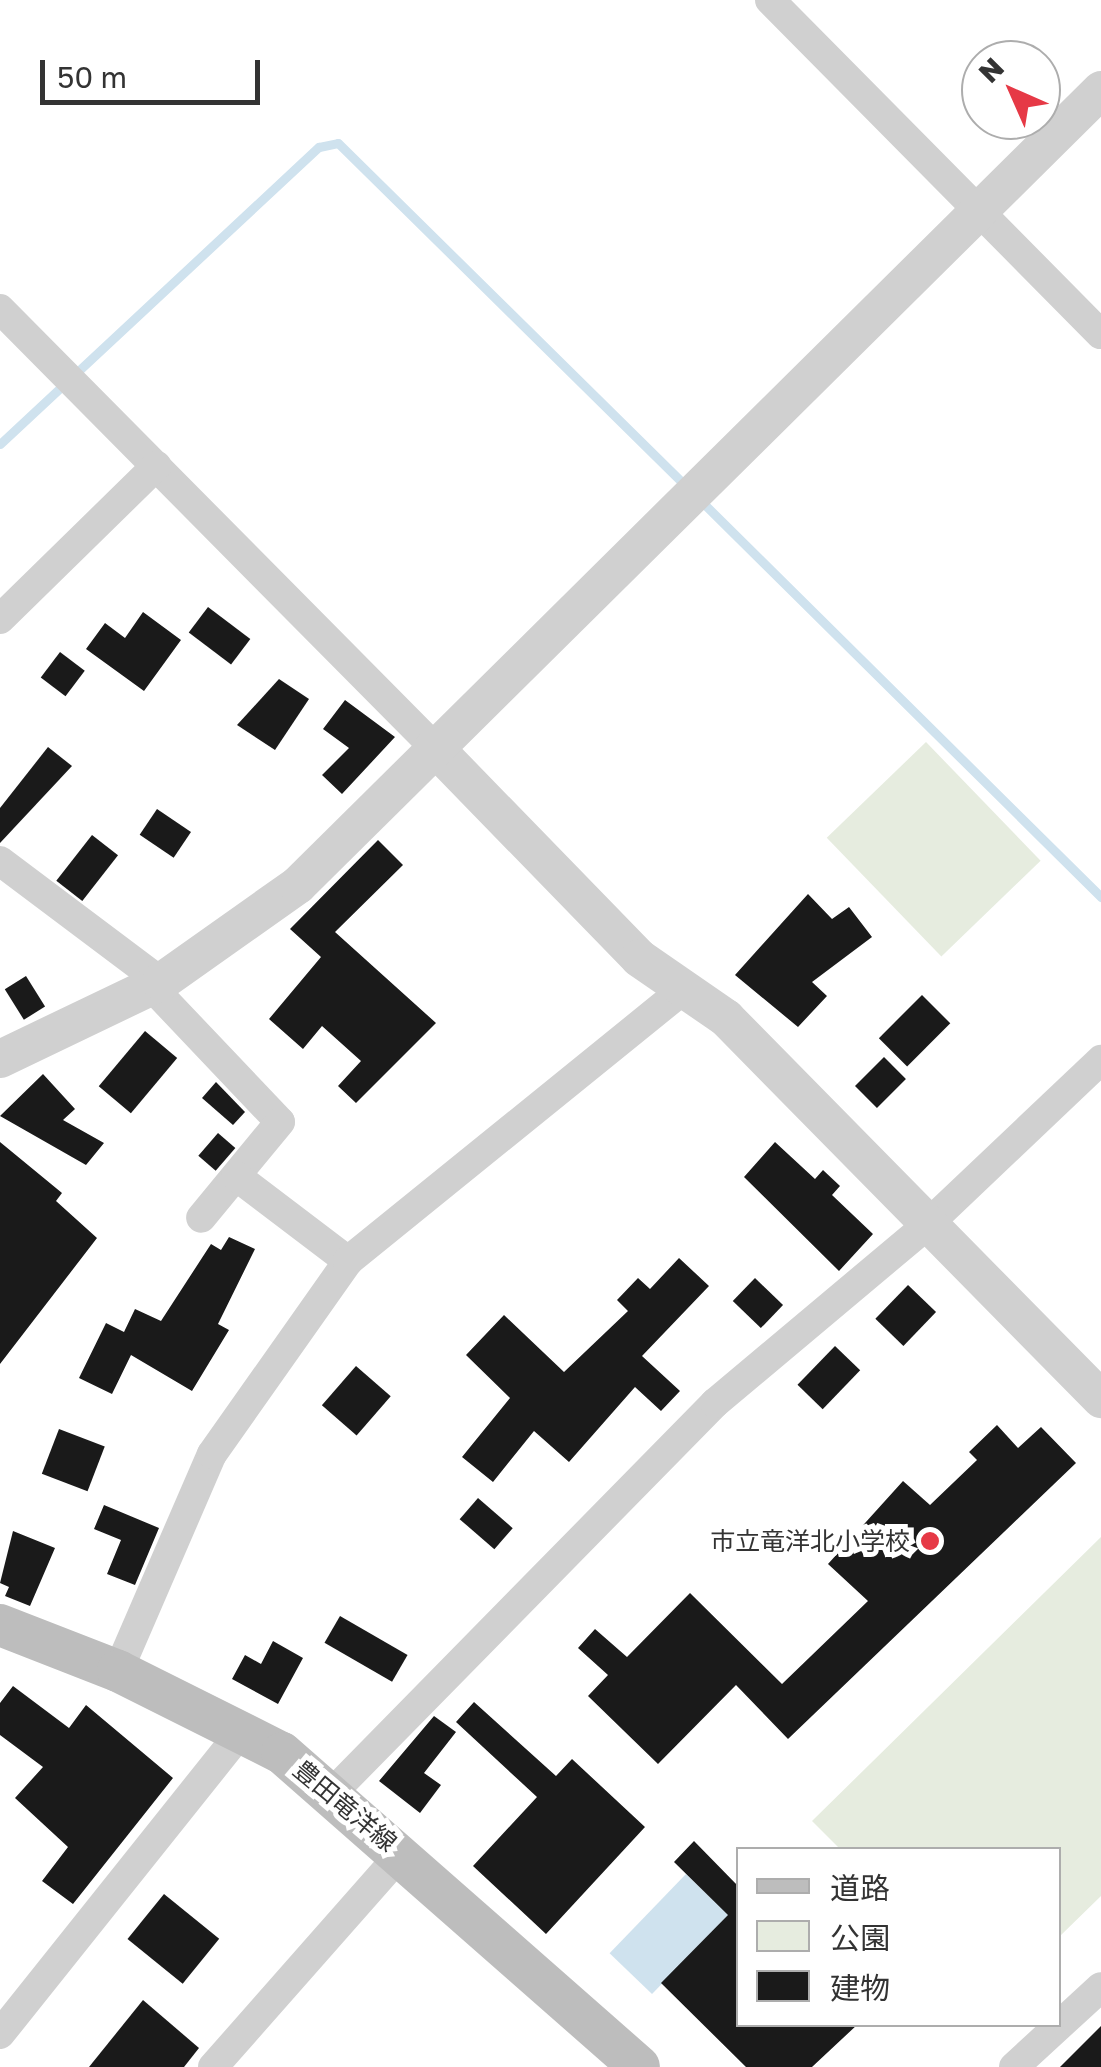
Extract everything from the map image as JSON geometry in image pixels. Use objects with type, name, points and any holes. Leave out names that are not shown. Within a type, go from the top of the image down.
[{"type":"main road","name":"豊田竜洋線","points":[[0,1625],[118,1671],[244,1730],[332,1792],[639,2067]]},
{"type":"street","points":[[770,0],[1101,334]]},
{"type":"street","points":[[0,1059],[156,984],[298,885],[1101,90]]},
{"type":"street","points":[[0,309],[680,992],[726,1018],[1101,1399]]},
{"type":"street","points":[[0,619],[156,466]]},
{"type":"street","points":[[0,862],[156,984],[280,1122],[201,1218]]},
{"type":"street","points":[[118,1671],[212,1454],[348,1261],[680,992]]},
{"type":"street","points":[[332,1792],[715,1403],[927,1225],[1101,1060]]},
{"type":"street","points":[[236,1176],[348,1261]]},
{"type":"street","points":[[0,2034],[244,1730]]},
{"type":"street","points":[[213,2067],[402,1854]]},
{"type":"street","points":[[1061,2024],[1101,1987]]},
{"type":"street","points":[[1014,2067],[1058,2027]]},
{"type":"green space","points":[[926,742],[1041,861],[941,957],[827,838]]},
{"type":"green space","points":[[1101,1537],[1101,1896],[1061,1935],[1061,1847],[838,1847],[812,1821]]},
{"type":"water","points":[[686,1874],[728,1915],[652,1994],[610,1953]]},
{"type":"building","points":[[208,607],[250,639],[231,664],[189,633]]},
{"type":"building","points":[[143,612],[181,640],[144,691],[86,649],[105,623],[125,638]]},
{"type":"building","points":[[60,652],[85,671],[65,696],[41,678]]},
{"type":"building","points":[[279,679],[309,699],[275,750],[237,725]]},
{"type":"building","points":[[345,700],[395,737],[342,794],[322,775],[349,748],[323,729]]},
{"type":"building","points":[[48,747],[72,766],[0,843],[0,808]]},
{"type":"building","points":[[157,809],[191,832],[174,858],[140,835]]},
{"type":"building","points":[[92,835],[118,855],[82,901],[56,881]]},
{"type":"building","points":[[378,840],[403,865],[335,932],[436,1023],[356,1103],[338,1086],[361,1061],[322,1026],[303,1049],[269,1019],[321,957],[290,929]]},
{"type":"building","points":[[808,894],[832,919],[849,907],[872,937],[812,982],[827,996],[798,1027],[735,975]]},
{"type":"building","points":[[26,976],[45,1007],[24,1020],[5,989]]},
{"type":"building","points":[[922,995],[950,1023],[907,1066],[879,1038]]},
{"type":"building","points":[[145,1031],[177,1058],[131,1113],[99,1086]]},
{"type":"building","points":[[884,1057],[906,1079],[877,1108],[855,1086]]},
{"type":"building","points":[[43,1074],[75,1109],[63,1120],[104,1143],[86,1165],[0,1116]]},
{"type":"building","points":[[216,1082],[245,1112],[233,1125],[202,1098]]},
{"type":"building","points":[[218,1133],[235,1148],[216,1171],[198,1156]]},
{"type":"building","points":[[0,1142],[62,1193],[56,1201],[97,1238],[0,1364]]},
{"type":"building","points":[[775,1142],[815,1179],[823,1170],[840,1186],[832,1195],[873,1234],[839,1271],[744,1177]]},
{"type":"building","points":[[229,1237],[255,1249],[218,1324],[229,1330],[192,1391],[131,1355],[112,1394],[79,1378],[106,1323],[124,1332],[135,1309],[161,1321],[211,1244],[221,1250]]},
{"type":"building","points":[[679,1258],[709,1286],[642,1356],[680,1391],[661,1411],[635,1387],[569,1462],[534,1431],[493,1482],[462,1457],[510,1398],[466,1355],[504,1315],[564,1372],[628,1311],[617,1300],[638,1278],[650,1289]]},
{"type":"building","points":[[755,1278],[783,1305],[761,1328],[733,1301]]},
{"type":"building","points":[[908,1285],[936,1312],[903,1346],[875,1319]]},
{"type":"building","points":[[835,1346],[860,1370],[823,1409],[797,1385]]},
{"type":"building","points":[[356,1366],[391,1396],[357,1435],[322,1405]]},
{"type":"building","points":[[997,1425],[1018,1448],[1041,1427],[1076,1463],[788,1739],[736,1685],[658,1764],[588,1696],[608,1675],[578,1648],[595,1629],[627,1657],[690,1593],[782,1684],[868,1601],[828,1564],[903,1481],[930,1505],[977,1460],[969,1452]]},
{"type":"building","points":[[59,1429],[105,1447],[88,1491],[42,1474]]},
{"type":"building","points":[[478,1498],[513,1528],[494,1549],[460,1519]]},
{"type":"building","points":[[104,1505],[159,1528],[135,1585],[107,1574],[121,1540],[94,1529]]},
{"type":"building","points":[[13,1531],[55,1548],[30,1606],[5,1596],[9,1587],[0,1583]]},
{"type":"building","points":[[340,1616],[408,1655],[392,1682],[324,1643]]},
{"type":"building","points":[[273,1641],[303,1658],[278,1704],[232,1679],[245,1655],[261,1664]]},
{"type":"building","points":[[13,1686],[69,1728],[86,1705],[173,1778],[73,1904],[42,1881],[68,1847],[15,1798],[43,1767],[0,1735],[0,1703]]},
{"type":"building","points":[[474,1702],[556,1776],[572,1759],[645,1827],[546,1934],[473,1866],[537,1797],[456,1722]]},
{"type":"building","points":[[434,1716],[456,1732],[424,1773],[441,1785],[420,1813],[379,1781]]},
{"type":"building","points":[[694,1841],[736,1884],[736,2027],[855,2027],[812,2067],[746,2067],[661,1983],[728,1915],[674,1862]]},
{"type":"building","points":[[164,1894],[219,1939],[183,1984],[127,1939]]},
{"type":"building","points":[[143,2000],[199,2048],[184,2067],[89,2067]]},
{"type":"building","points":[[1101,2026],[1101,2067],[1060,2067]]},
{"type":"waterway","points":[[0,444],[319,147],[338,143],[688,488]]},
{"type":"waterway","points":[[699,499],[1101,897]]},
{"type":"place","name":"市立竜洋北小学校","points":[[930,1541]]}]
